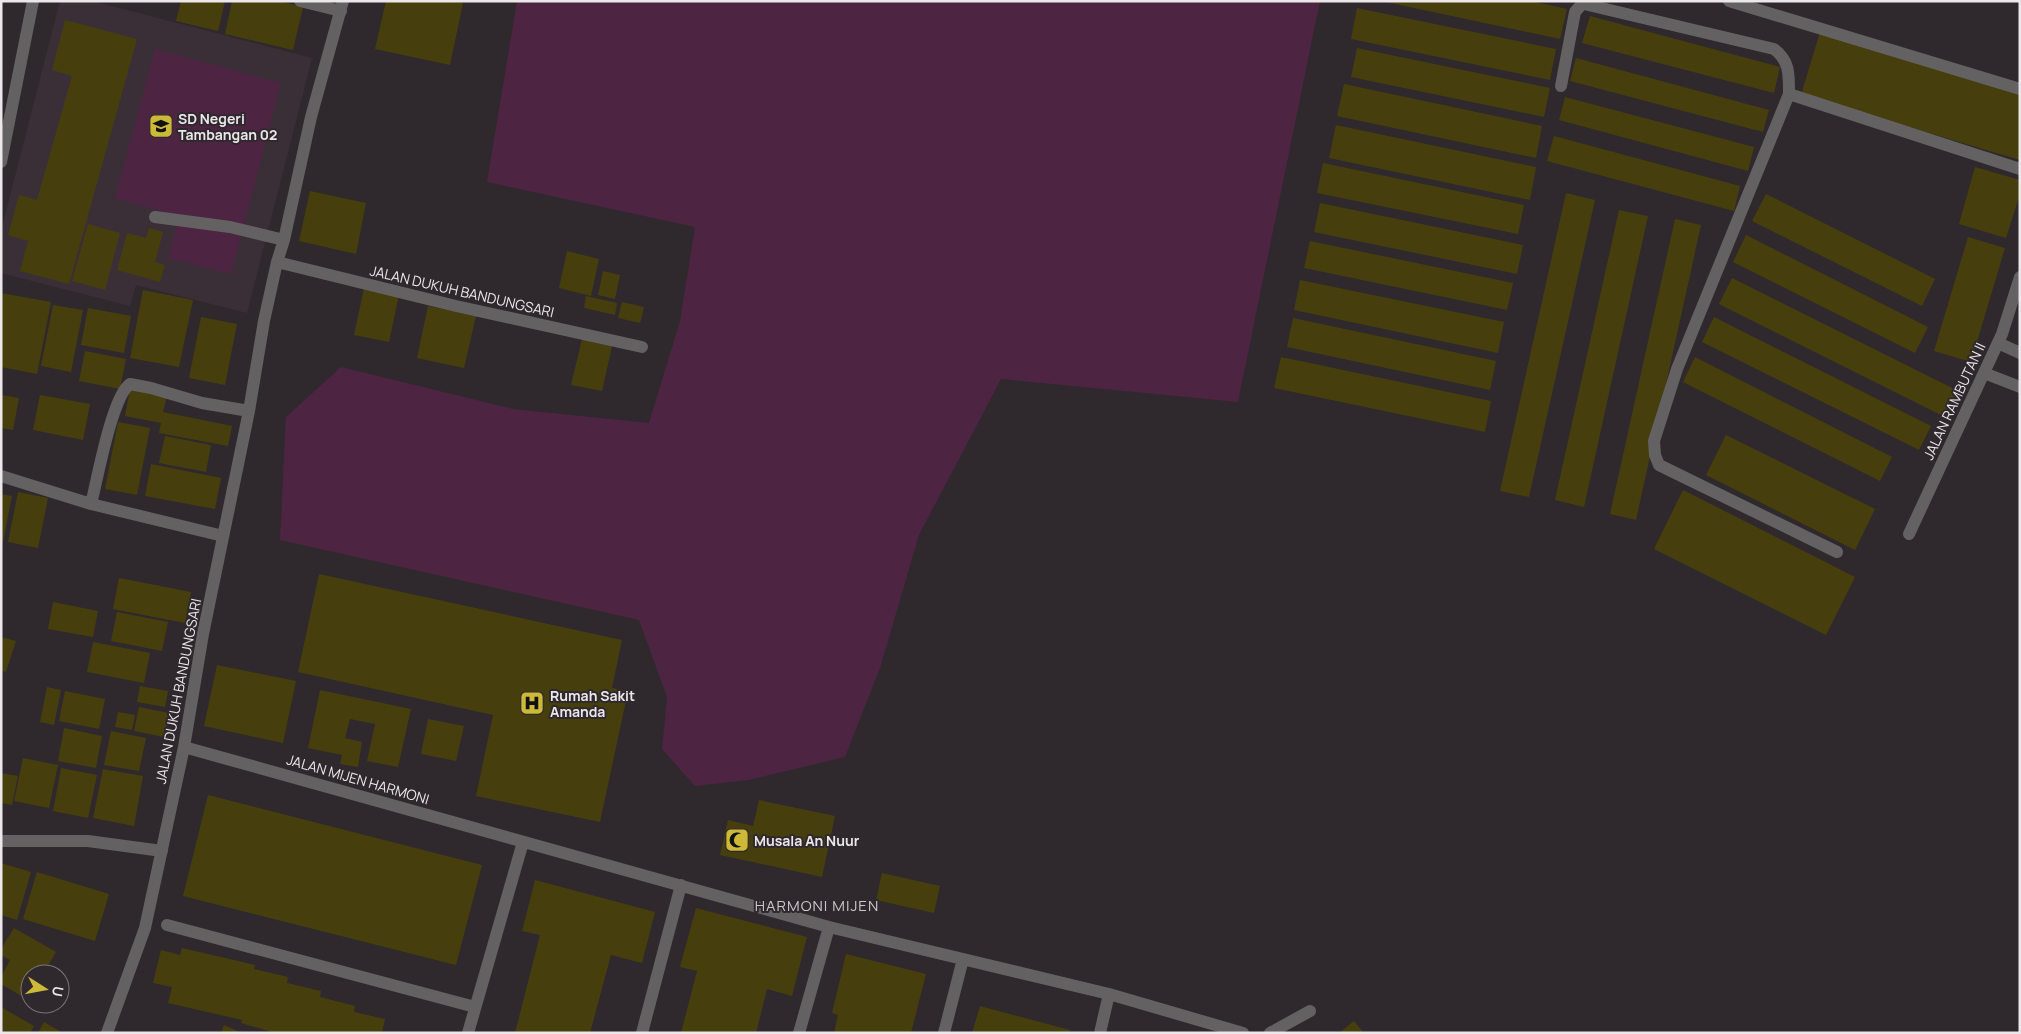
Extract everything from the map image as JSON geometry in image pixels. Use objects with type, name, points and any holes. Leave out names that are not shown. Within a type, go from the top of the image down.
[{"type":"street","points":[[1,162],[33,1]]},
{"type":"street","points":[[300,1],[342,6]]},
{"type":"street","points":[[1729,1],[2020,89]]},
{"type":"street","points":[[1561,86],[1575,12],[1584,4],[1774,49],[1782,55],[1789,67],[1789,94],[1677,369],[1658,428],[1654,448],[1659,465],[1837,552]]},
{"type":"street","name":"JALAN DUKUH BANDUNGSARI","points":[[108,1033],[144,928],[162,851],[184,747],[203,634],[249,411],[264,321],[311,117],[342,6]]},
{"type":"street","points":[[1789,94],[2020,169]]},
{"type":"street","points":[[155,217],[230,227],[284,240]]},
{"type":"street","name":"JALAN DUKUH BANDUNGSARI","points":[[277,262],[456,306],[642,347]]},
{"type":"street","name":"JALAN RAMBUTAN II","points":[[1909,534],[1998,343],[2020,277]]},
{"type":"street","points":[[1998,343],[2020,353]]},
{"type":"street","points":[[1984,373],[2020,387]]},
{"type":"street","points":[[91,504],[113,415],[119,398],[130,384],[202,403],[249,411]]},
{"type":"street","points":[[1,476],[91,504],[223,536]]},
{"type":"street","name":"JALAN MIJEN HARMONI","points":[[184,747],[829,928],[1109,994],[1242,1033]]},
{"type":"street","points":[[1,841],[88,841],[162,851]]},
{"type":"street","points":[[468,1033],[523,842]]},
{"type":"street","points":[[642,1033],[681,885]]},
{"type":"street","points":[[167,925],[475,1007]]},
{"type":"street","points":[[799,1033],[829,928]]},
{"type":"street","points":[[944,1033],[963,959]]},
{"type":"street","points":[[1100,1033],[1109,994]]},
{"type":"street","points":[[1270,1033],[1310,1011]]},
{"type":"shaded area","name":"SD Negeri Tambangan 02","points":[[60,1],[92,1],[312,58],[247,313],[136,285],[130,306],[1,273],[1,231]]},
{"type":"shaded area","points":[[517,1],[1320,1],[1238,402],[1001,379],[919,535],[880,668],[845,757],[748,780],[695,786],[662,749],[667,697],[639,620],[280,540],[286,417],[341,367],[513,409],[649,423],[680,321],[695,227],[487,182]]},
{"type":"shaded area","points":[[155,49],[281,83],[231,274],[168,258],[179,216],[115,198]]},
{"type":"building","points":[[181,1],[225,1],[218,31],[176,21]]},
{"type":"building","points":[[232,1],[279,1],[303,7],[293,50],[225,34]]},
{"type":"building","points":[[386,1],[456,1],[463,3],[450,65],[375,49]]},
{"type":"building","points":[[1381,1],[1531,1],[1567,9],[1560,39]]},
{"type":"building","points":[[1357,8],[1556,49],[1550,80],[1351,39]]},
{"type":"building","points":[[1590,16],[1780,67],[1774,93],[1582,43]]},
{"type":"building","points":[[65,20],[137,39],[69,284],[20,271],[28,241],[8,235],[19,195],[37,200],[72,76],[52,70]]},
{"type":"building","points":[[1820,32],[2020,93],[2020,160],[1801,95]]},
{"type":"building","points":[[1357,48],[1550,88],[1544,117],[1351,77]]},
{"type":"building","points":[[1576,58],[1769,110],[1763,132],[1570,81]]},
{"type":"building","points":[[1344,84],[1542,126],[1536,158],[1337,116]]},
{"type":"building","points":[[1565,97],[1754,147],[1748,171],[1559,120]]},
{"type":"building","points":[[1336,125],[1536,167],[1530,200],[1329,158]]},
{"type":"building","points":[[1554,136],[1740,186],[1734,211],[1547,161]]},
{"type":"building","points":[[1323,163],[1524,205],[1518,234],[1317,193]]},
{"type":"building","points":[[1975,167],[2020,180],[2020,194],[2006,238],[1959,224]]},
{"type":"building","points":[[310,191],[366,203],[356,254],[299,241]]},
{"type":"building","points":[[1566,193],[1595,200],[1529,497],[1500,491]]},
{"type":"building","points":[[1766,194],[1935,279],[1922,306],[1752,221]]},
{"type":"building","points":[[1320,203],[1523,245],[1517,274],[1314,232]]},
{"type":"building","points":[[1619,210],[1648,216],[1584,507],[1555,500]]},
{"type":"building","points":[[1675,219],[1701,225],[1636,520],[1610,514]]},
{"type":"building","points":[[88,224],[120,233],[105,290],[72,281]]},
{"type":"building","points":[[149,228],[163,232],[155,262],[165,265],[160,282],[117,270],[127,233],[146,238]]},
{"type":"building","points":[[1746,235],[1928,327],[1915,353],[1733,262]]},
{"type":"building","points":[[1968,237],[2005,248],[1971,362],[1934,351]]},
{"type":"building","points":[[1310,241],[1513,283],[1507,310],[1304,268]]},
{"type":"building","points":[[567,251],[599,259],[591,296],[559,288]]},
{"type":"building","points":[[603,271],[620,275],[615,299],[598,295]]},
{"type":"building","points":[[1732,278],[1958,391],[1945,417],[1719,304]]},
{"type":"building","points":[[1300,280],[1504,322],[1498,353],[1294,310]]},
{"type":"building","points":[[364,288],[399,295],[389,342],[354,335]]},
{"type":"building","points":[[143,290],[193,300],[179,367],[130,358]]},
{"type":"building","points":[[1,293],[51,302],[37,374],[1,367]]},
{"type":"building","points":[[586,296],[617,303],[615,315],[584,308]]},
{"type":"building","points":[[622,302],[644,307],[640,323],[618,318]]},
{"type":"building","points":[[53,305],[83,310],[71,372],[41,366]]},
{"type":"building","points":[[428,306],[476,316],[464,368],[417,358]]},
{"type":"building","points":[[88,308],[131,316],[124,353],[81,345]]},
{"type":"building","points":[[201,317],[237,324],[225,385],[189,378]]},
{"type":"building","points":[[1714,317],[1931,426],[1919,450],[1702,342]]},
{"type":"building","points":[[1293,318],[1496,361],[1490,390],[1287,347]]},
{"type":"building","points":[[582,339],[612,346],[602,391],[571,385]]},
{"type":"building","points":[[85,351],[126,359],[120,389],[79,381]]},
{"type":"building","points":[[1281,357],[1491,401],[1485,432],[1274,388]]},
{"type":"building","points":[[1695,357],[1892,457],[1880,481],[1683,382]]},
{"type":"building","points":[[130,389],[167,396],[163,412],[232,426],[228,446],[159,433],[161,423],[125,416]]},
{"type":"building","points":[[1,395],[19,398],[13,430],[1,428]]},
{"type":"building","points":[[40,395],[90,404],[83,440],[33,430]]},
{"type":"building","points":[[118,422],[150,428],[137,495],[105,489]]},
{"type":"building","points":[[1726,435],[1875,509],[1855,550],[1706,475]]},
{"type":"building","points":[[165,436],[211,445],[206,472],[159,463]]},
{"type":"building","points":[[151,464],[221,478],[215,509],[145,496]]},
{"type":"building","points":[[1683,490],[1855,577],[1826,635],[1654,549]]},
{"type":"building","points":[[18,492],[48,498],[38,548],[8,542]]},
{"type":"building","points":[[1,494],[12,496],[2,547],[1,547]]},
{"type":"building","name":"Rumah Sakit Amanda","points":[[319,574],[622,640],[612,688],[628,691],[600,822],[476,796],[493,715],[298,672]]},
{"type":"building","points":[[119,578],[191,592],[185,623],[113,609]]},
{"type":"building","points":[[53,602],[98,611],[93,637],[48,629]]},
{"type":"building","points":[[117,612],[168,622],[162,651],[111,641]]},
{"type":"building","points":[[1,637],[16,641],[6,672],[1,671]]},
{"type":"building","points":[[93,642],[150,653],[144,683],[87,672]]},
{"type":"building","points":[[217,665],[296,681],[283,743],[204,726]]},
{"type":"building","points":[[140,686],[168,691],[165,707],[137,702]]},
{"type":"building","points":[[47,687],[61,690],[54,725],[40,722]]},
{"type":"building","points":[[320,690],[411,709],[398,767],[367,761],[375,724],[350,719],[345,738],[362,742],[358,767],[340,764],[342,755],[308,748]]},
{"type":"building","points":[[65,691],[105,699],[99,729],[59,721]]},
{"type":"building","points":[[139,707],[169,713],[164,737],[134,731]]},
{"type":"building","points":[[118,712],[135,715],[132,730],[115,727]]},
{"type":"building","points":[[428,719],[464,726],[456,761],[421,754]]},
{"type":"building","points":[[64,728],[102,736],[96,768],[58,761]]},
{"type":"building","points":[[111,731],[146,738],[139,771],[104,765]]},
{"type":"building","points":[[23,758],[58,765],[49,808],[14,801]]},
{"type":"building","points":[[61,768],[97,775],[88,818],[53,811]]},
{"type":"building","points":[[103,769],[143,776],[134,826],[93,818]]},
{"type":"building","points":[[1,773],[18,776],[12,805],[1,803]]},
{"type":"building","points":[[208,795],[482,865],[456,965],[183,896]]},
{"type":"building","points":[[759,800],[835,816],[822,877],[720,855],[728,820],[753,826]]},
{"type":"building","points":[[1,863],[31,872],[17,920],[1,915]]},
{"type":"building","points":[[37,872],[109,894],[95,941],[23,919]]},
{"type":"building","points":[[882,873],[940,886],[934,913],[876,900]]},
{"type":"building","points":[[535,880],[655,912],[642,963],[611,955],[590,1033],[515,1033],[540,935],[522,931]]},
{"type":"building","points":[[696,908],[807,937],[792,996],[767,989],[756,1033],[681,1033],[697,971],[680,967]]},
{"type":"building","points":[[14,928],[56,952],[49,964],[20,964],[20,995],[1,984],[1,977],[10,960],[1,955],[1,949]]},
{"type":"building","points":[[182,948],[255,965],[254,969],[288,977],[287,983],[321,991],[320,997],[355,1006],[354,1012],[385,1019],[382,1033],[275,1033],[241,1023],[242,1020],[168,1003],[172,987],[153,983],[161,950],[180,955]]},
{"type":"building","points":[[846,954],[926,974],[911,1033],[834,1033],[838,1015],[832,1013]]},
{"type":"building","points":[[980,1006],[1070,1030],[1069,1033],[972,1033]]},
{"type":"building","points":[[1,1007],[34,1026],[30,1033],[1,1033]]},
{"type":"building","points":[[1354,1021],[1364,1033],[1339,1033]]},
{"type":"building","points":[[44,1022],[63,1033],[38,1033]]},
{"type":"building","points":[[224,1025],[242,1033],[221,1033]]},
{"type":"place","name":"SD Negeri Tambangan 02","points":[[161,126]]},
{"type":"place","name":"Rumah Sakit Amanda","points":[[532,703]]},
{"type":"place","name":"Musala An Nuur","points":[[737,840]]},
{"type":"district","name":"HARMONI MIJEN","points":[[817,905]]}]
